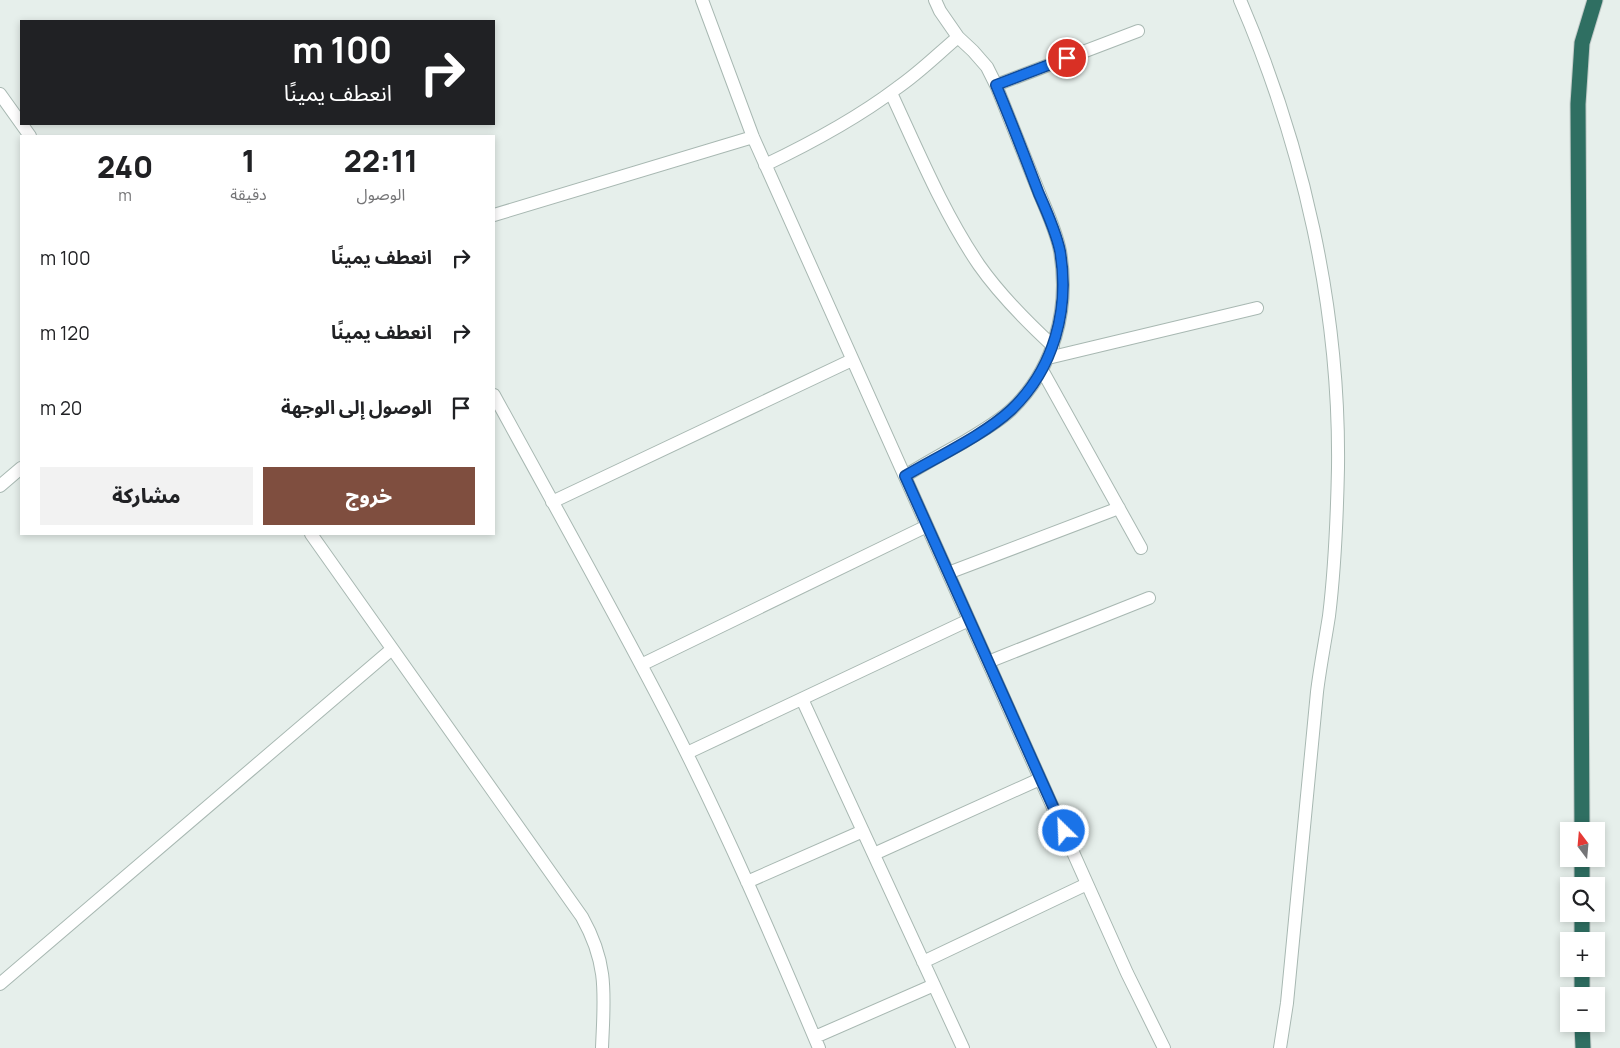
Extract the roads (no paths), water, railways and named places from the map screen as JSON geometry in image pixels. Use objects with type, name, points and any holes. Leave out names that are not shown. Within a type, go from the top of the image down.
[{"type":"highway","points":[[1582,822],[1578,104],[1582,42],[1595,0]]},
{"type":"highway","points":[[1582,1032],[1582,1048]]},
{"type":"lane","points":[[702,0],[765,165],[1127,973],[1164,1048]]},
{"type":"lane","points":[[905,476],[990,426],[1028,392],[1048,358],[1062,314],[1064,282],[1059,249],[1049,218],[996,85],[987,67],[973,50],[958,37],[940,11],[935,0]]},
{"type":"lane","points":[[1240,0],[1279,100],[1300,171],[1316,244],[1328,318],[1336,401],[1338,466],[1335,550],[1329,615],[1318,688],[1287,1003],[1280,1048]]},
{"type":"lane","points":[[996,85],[1138,30]]},
{"type":"lane","points":[[765,165],[834,130],[891,93],[958,37]]},
{"type":"lane","points":[[891,93],[960,235],[1002,295],[1053,346]]},
{"type":"lane","points":[[0,94],[20,122]]},
{"type":"lane","points":[[495,215],[753,137]]},
{"type":"lane","points":[[1048,358],[1257,308]]},
{"type":"lane","points":[[552,502],[852,360]]},
{"type":"lane","points":[[1042,370],[1141,548]]},
{"type":"lane","points":[[495,397],[687,753],[747,882],[817,1043],[934,985]]},
{"type":"lane","points":[[0,486],[20,469]]},
{"type":"lane","points":[[948,573],[1119,508]]},
{"type":"lane","points":[[641,665],[927,526]]},
{"type":"lane","points":[[312,535],[582,917],[592,935],[602,972],[604,991],[602,1048]]},
{"type":"lane","points":[[988,662],[1149,598]]},
{"type":"lane","points":[[687,753],[969,620]]},
{"type":"lane","points":[[0,984],[392,649]]},
{"type":"lane","points":[[802,699],[963,1048]]},
{"type":"lane","points":[[874,854],[1040,779]]},
{"type":"lane","points":[[747,882],[863,831]]},
{"type":"lane","points":[[923,962],[1087,884]]}]
